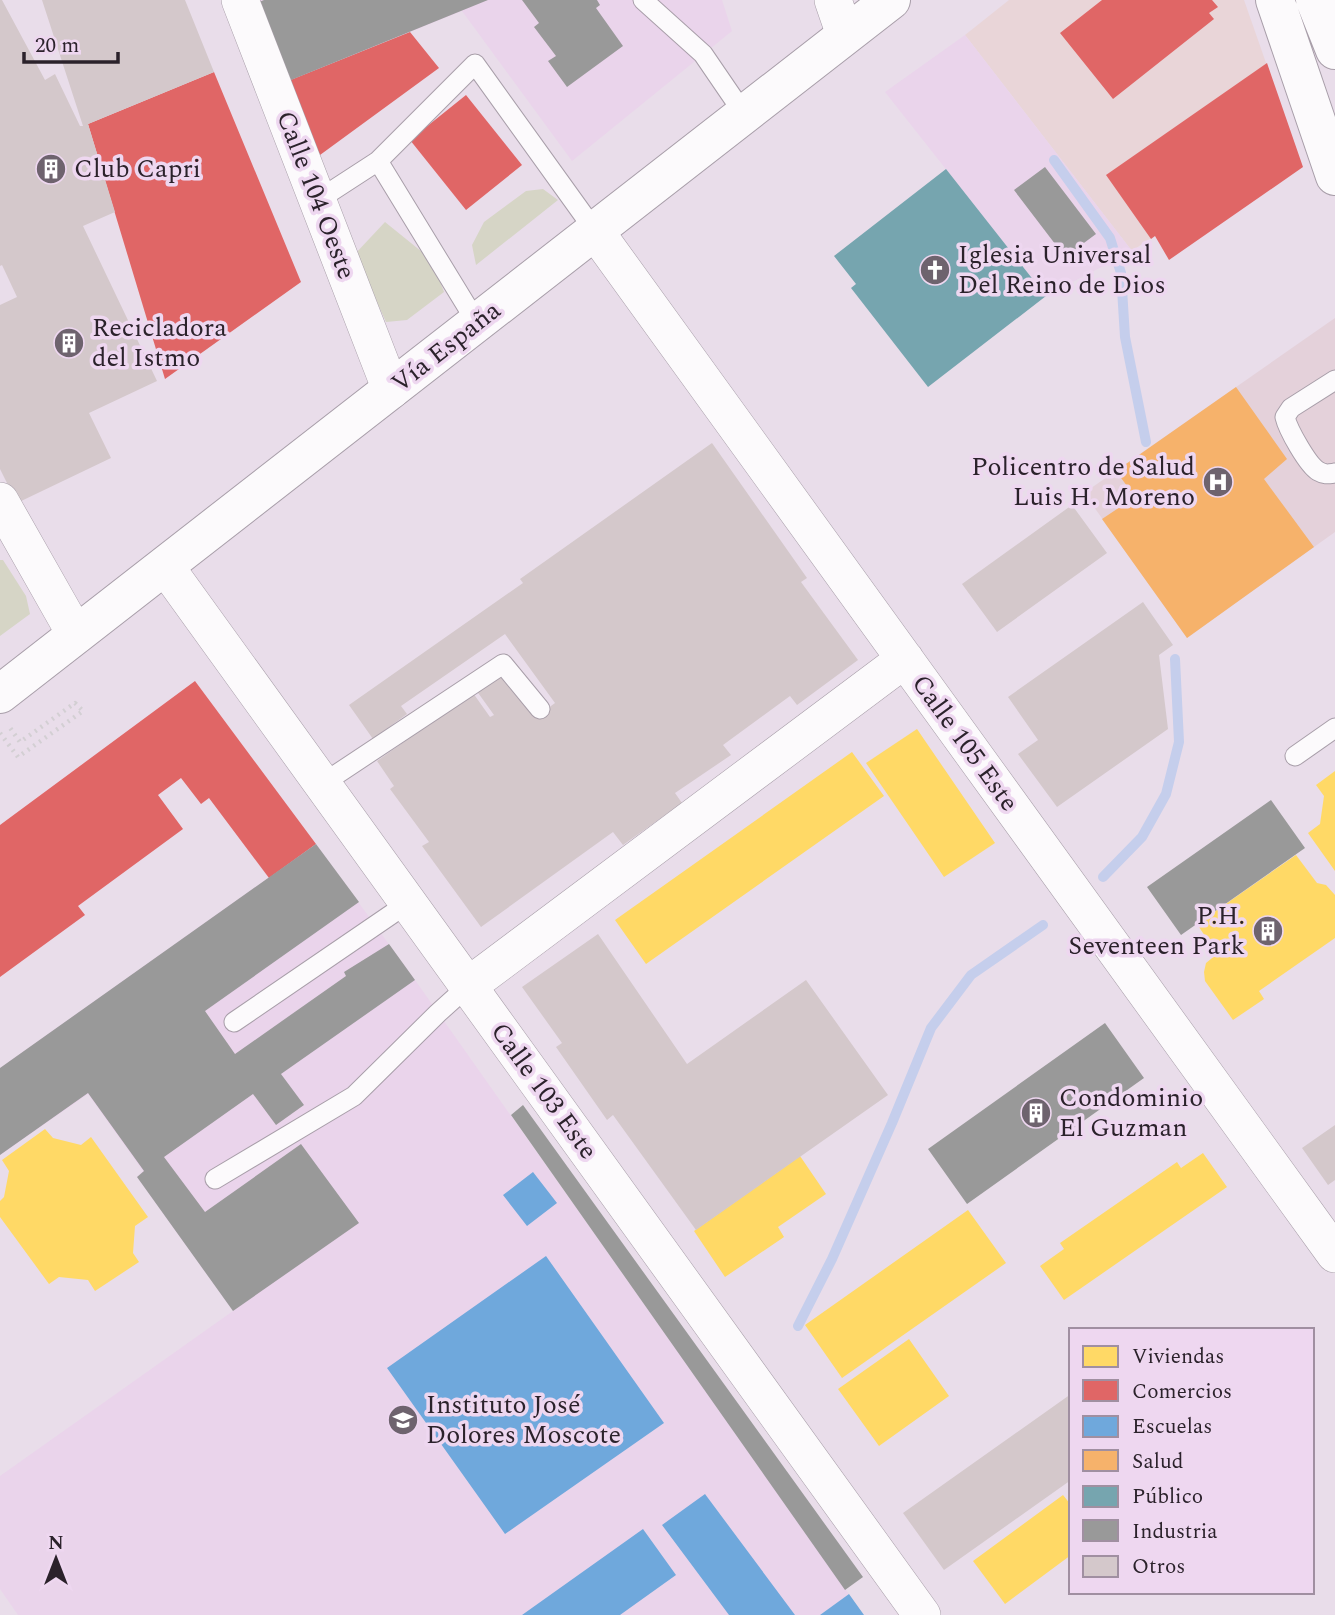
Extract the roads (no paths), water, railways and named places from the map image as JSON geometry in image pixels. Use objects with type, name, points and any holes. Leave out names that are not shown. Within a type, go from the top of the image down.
[{"type":"main road","name":"Vía España","points":[[0,694],[891,0]]},
{"type":"main road","points":[[1275,0],[1335,176]]},
{"type":"main road","points":[[1315,0],[1335,50]]},
{"type":"street","name":"Calle 104 Oeste","points":[[240,0],[391,390]]},
{"type":"street","points":[[833,0],[845,35]]},
{"type":"street","name":"Calle 105 Este","points":[[595,231],[1335,1254]]},
{"type":"street","points":[[2,511],[76,635]]},
{"type":"street","name":"Calle 103 Este","points":[[165,566],[922,1615]]},
{"type":"street","points":[[468,986],[905,659]]},
{"type":"lane","points":[[643,0],[703,54],[744,114]]},
{"type":"lane","points":[[318,200],[378,161],[475,64],[595,231]]},
{"type":"lane","points":[[378,161],[477,323]]},
{"type":"lane","points":[[1335,380],[1291,408],[1284,417],[1315,470],[1326,475],[1335,473]]},
{"type":"lane","points":[[322,784],[503,664],[540,709]]},
{"type":"lane","points":[[1295,756],[1335,728]]},
{"type":"lane","points":[[234,1022],[408,903]]},
{"type":"lane","points":[[215,1179],[354,1096],[468,986]]},
{"type":"waterway","points":[[1054,160],[1110,238],[1121,273],[1125,337],[1146,442]]},
{"type":"waterway","points":[[1103,877],[1142,837],[1166,794],[1179,742],[1175,659]]},
{"type":"waterway","points":[[798,1326],[832,1259],[931,1028],[971,975],[1043,925]]},
{"type":"place","name":"Club Capri","points":[[51,169]]},
{"type":"place","name":"Iglesia Universal Del Reino de Dios","points":[[935,270]]},
{"type":"place","name":"Recicladora del Istmo","points":[[69,343]]},
{"type":"place","name":"Policentro de Salud Luis H. Moreno","points":[[1218,482]]},
{"type":"place","name":"P.H. Seventeen Park","points":[[1268,931]]},
{"type":"place","name":"Condominio El Guzman","points":[[1036,1113]]},
{"type":"place","name":"Instituto José Dolores Moscote","points":[[403,1420]]}]
